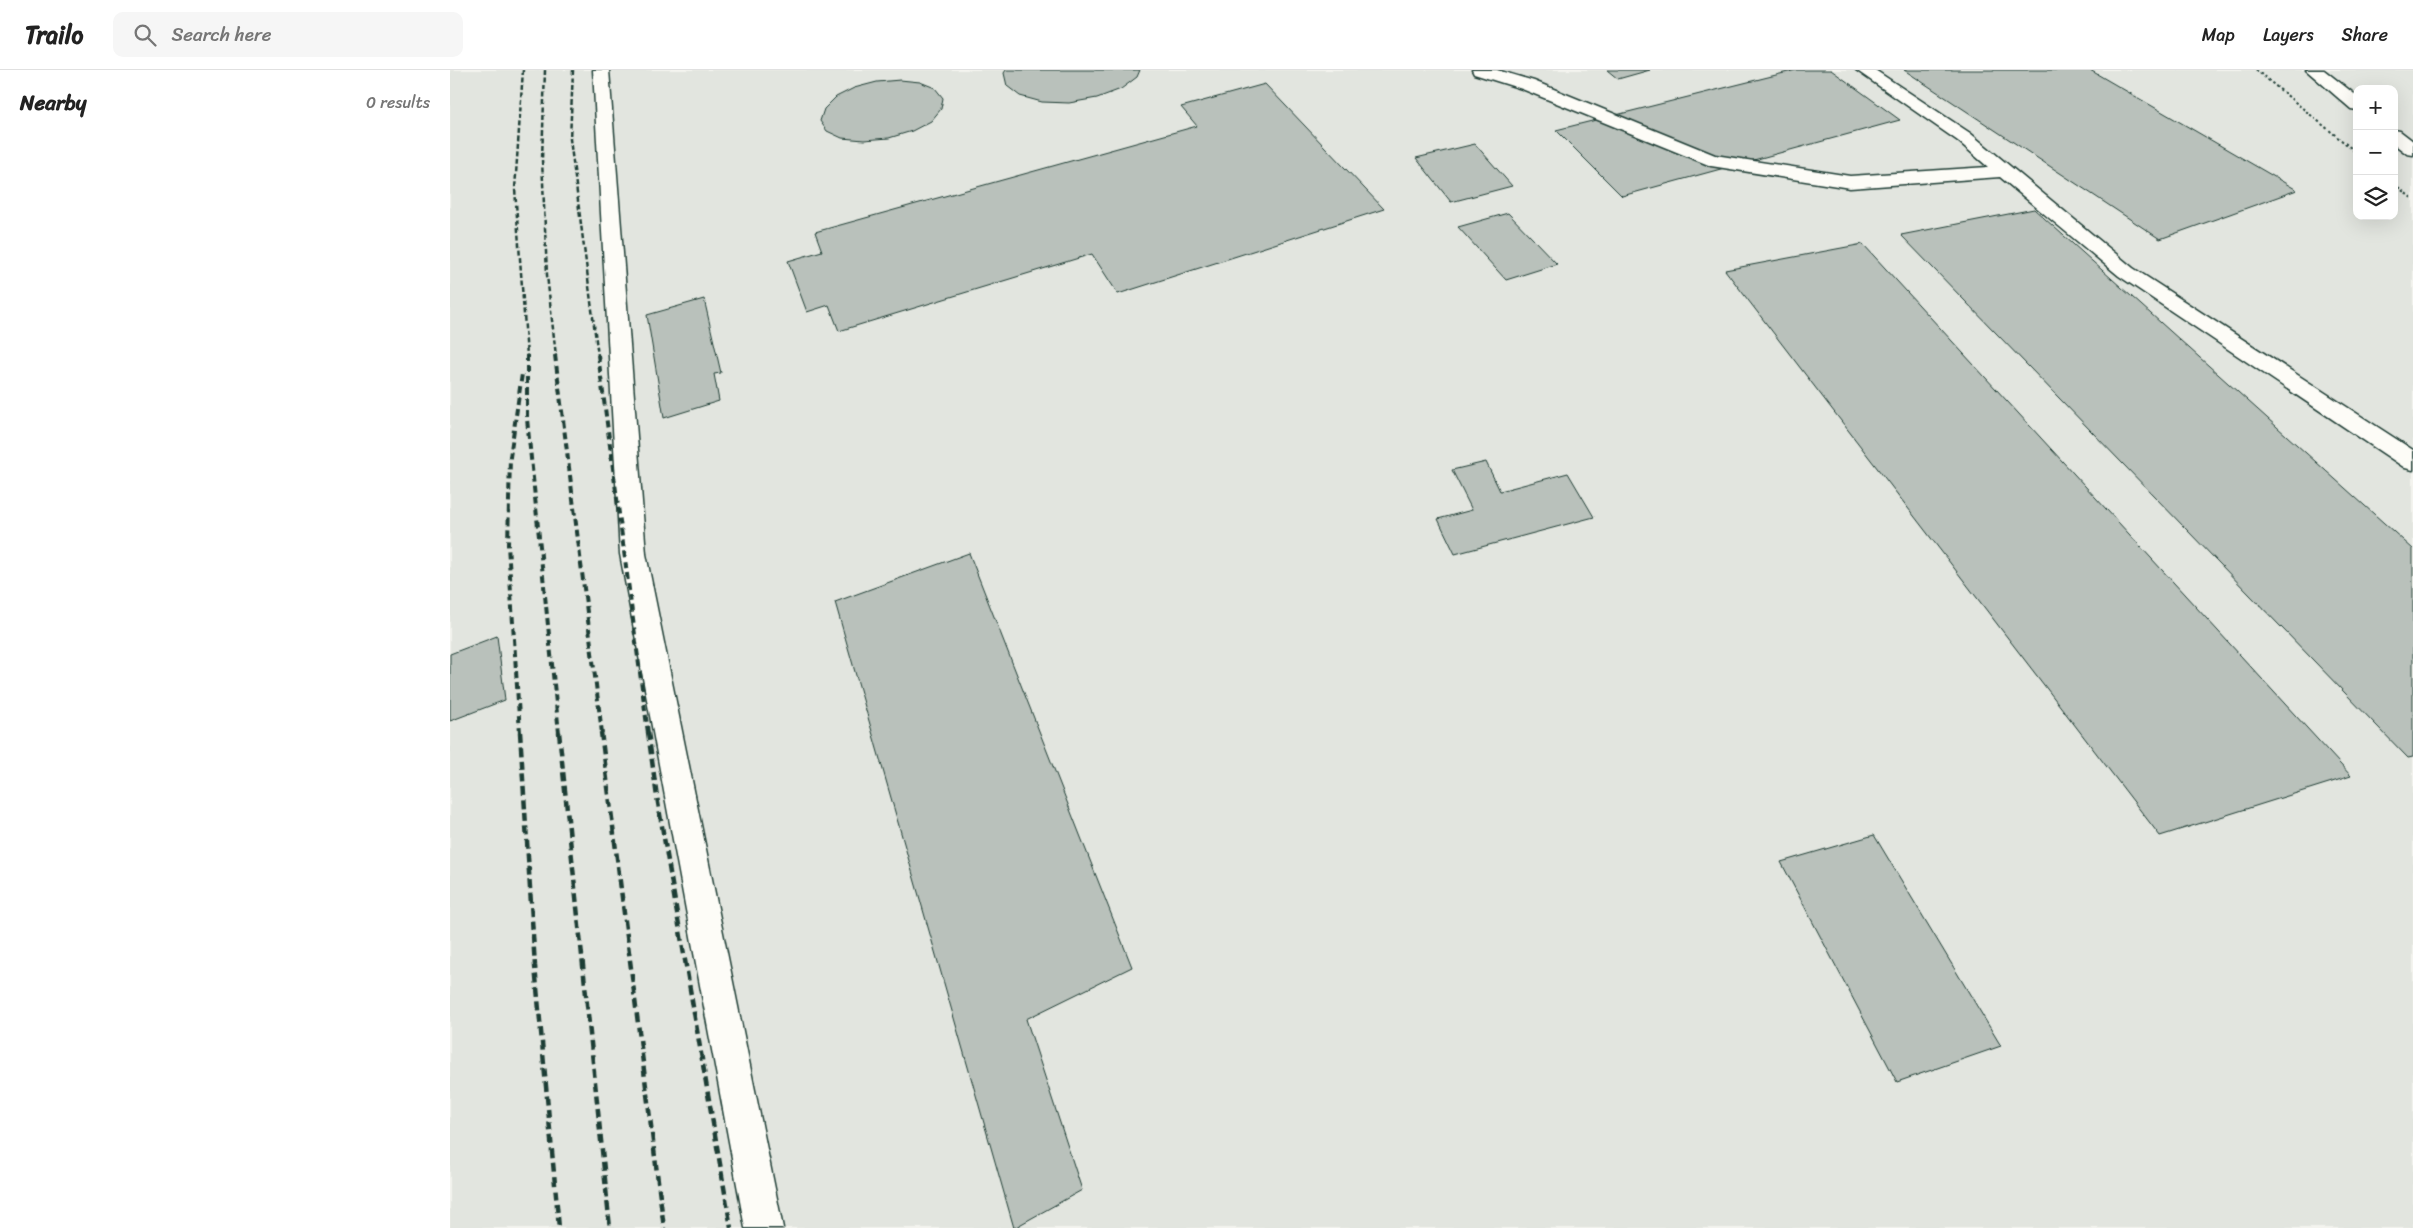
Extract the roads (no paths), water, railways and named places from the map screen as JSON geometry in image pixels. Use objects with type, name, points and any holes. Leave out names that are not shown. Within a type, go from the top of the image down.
[{"type":"lane","points":[[601,70],[633,554],[764,1228]]},
{"type":"lane","points":[[1480,70],[1528,85],[1710,160],[1850,182],[2004,171]]},
{"type":"lane","points":[[1864,70],[1964,137],[2126,272],[2413,462]]},
{"type":"lane","points":[[2314,70],[2353,101]]},
{"type":"lane","points":[[2398,138],[2413,150]]},
{"type":"railway","points":[[523,70],[515,189],[527,356]]},
{"type":"railway","points":[[545,70],[542,159],[547,275],[556,356]]},
{"type":"railway","points":[[573,70],[570,139],[598,356]]},
{"type":"railway","points":[[555,355],[602,733]]},
{"type":"railway","points":[[598,355],[648,733]]},
{"type":"railway","points":[[527,356],[527,419],[559,733]]},
{"type":"railway","points":[[520,733],[508,545],[510,457],[522,374]]},
{"type":"railway","points":[[520,732],[535,966],[559,1228]]},
{"type":"railway","points":[[559,732],[610,1228]]},
{"type":"railway","points":[[601,732],[664,1228]]},
{"type":"railway","points":[[648,732],[657,797],[731,1228]]}]
